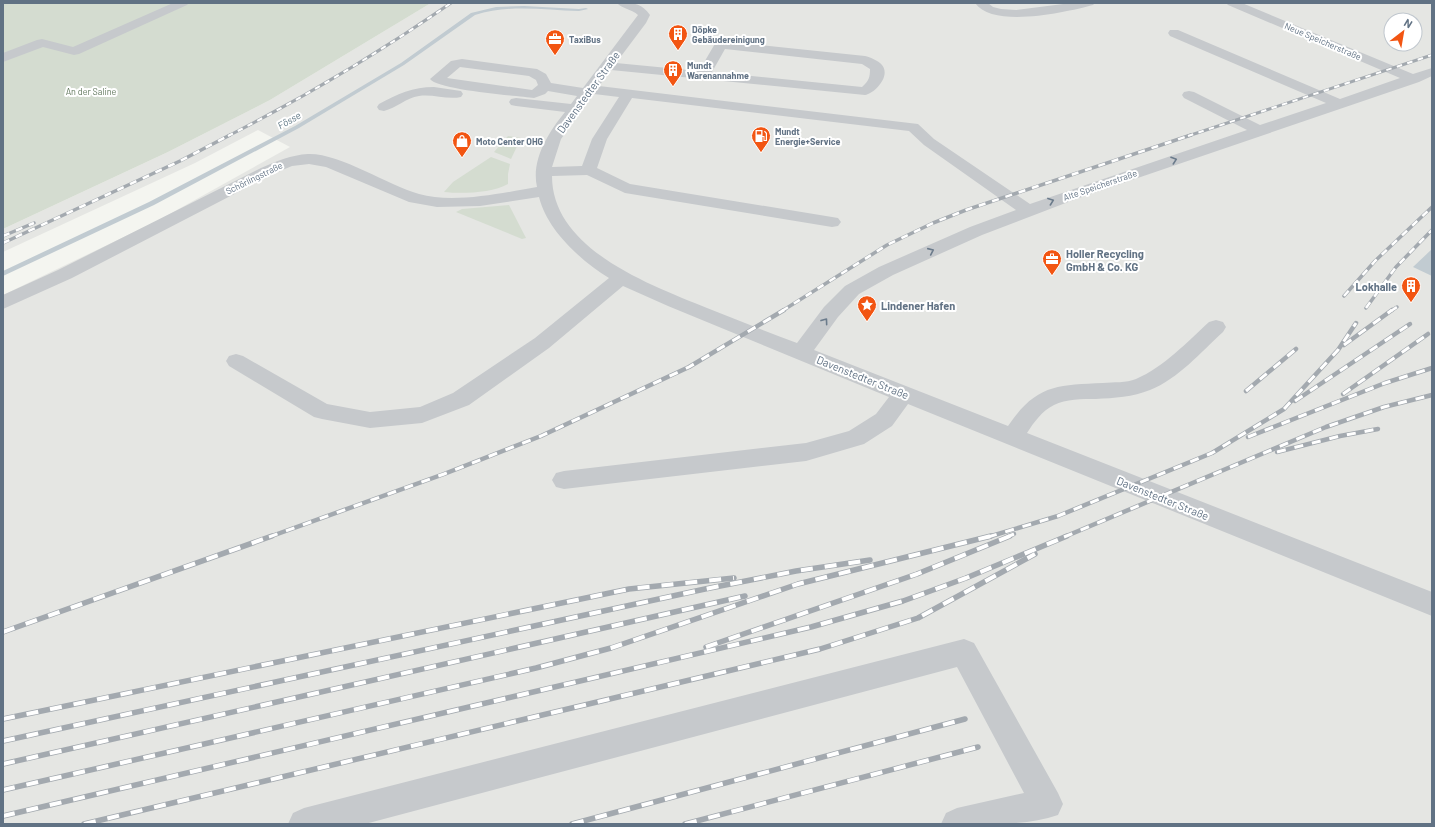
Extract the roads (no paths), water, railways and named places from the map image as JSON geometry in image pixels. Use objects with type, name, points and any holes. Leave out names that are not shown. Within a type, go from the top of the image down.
[{"type":"street","points":[[3,58],[42,43],[74,51],[183,3]]},
{"type":"street","points":[[623,3],[637,8],[653,4]]},
{"type":"street","points":[[981,3],[994,11],[1020,15],[1089,3]]},
{"type":"street","name":"Neue Speicherstraße","points":[[1232,3],[1414,79]]},
{"type":"street","name":"Davenstedter Straße","points":[[637,8],[644,15],[642,20],[560,128],[550,147],[545,181],[548,203],[556,220],[579,248],[610,271],[649,291],[903,394],[1432,604]]},
{"type":"street","points":[[1174,33],[1340,104]]},
{"type":"street","points":[[607,66],[703,76],[865,91],[874,85],[877,77],[877,67],[865,60],[721,45],[703,76]]},
{"type":"street","points":[[462,63],[532,72],[545,82],[545,86],[534,94],[446,83],[437,79],[456,64],[462,63]]},
{"type":"street","name":"Alte Speicherstraße","points":[[801,353],[831,312],[852,290],[886,271],[1027,210],[1432,72]]},
{"type":"street","points":[[545,86],[588,91],[628,93],[913,127],[929,142],[1027,210]]},
{"type":"street","points":[[384,107],[412,92],[426,90],[575,109]]},
{"type":"street","points":[[628,93],[598,138],[588,170],[625,188],[832,222]]},
{"type":"street","points":[[1189,95],[1260,131]]},
{"type":"street","name":"Schörlingstraße","points":[[3,303],[72,271],[267,171],[288,162],[309,159],[330,163],[415,198],[437,202],[480,201],[545,181],[588,170]]},
{"type":"street","points":[[236,360],[322,411],[370,420],[422,415],[461,399],[542,343],[622,277]]},
{"type":"street","points":[[1012,437],[1036,406],[1054,395],[1115,391],[1141,385],[1161,375],[1216,327]]},
{"type":"street","points":[[564,480],[806,452],[856,438],[884,420],[903,394]]},
{"type":"street","points":[[304,824],[964,652],[1047,804],[957,824]]},
{"type":"waterway","name":"Fösse","points":[[3,274],[152,204],[297,127],[345,100],[423,51],[473,14],[484,10],[510,7],[586,9]]},
{"type":"railway","points":[[228,136],[285,106],[342,73],[451,3]]},
{"type":"railway","points":[[1188,136],[1432,55]]},
{"type":"railway","points":[[3,243],[180,161],[230,135]]},
{"type":"railway","points":[[782,311],[887,245],[933,223],[966,210],[1188,136]]},
{"type":"railway","points":[[1344,296],[1375,261],[1432,207]]},
{"type":"railway","points":[[3,236],[34,223]]},
{"type":"railway","points":[[1366,308],[1396,267],[1432,230]]},
{"type":"railway","points":[[1391,311],[1397,307]]},
{"type":"railway","points":[[269,537],[444,474],[541,436],[689,367],[784,310]]},
{"type":"railway","points":[[1344,345],[1392,310]]},
{"type":"railway","points":[[988,537],[1058,516],[1212,453],[1284,409],[1338,350],[1356,323]]},
{"type":"railway","points":[[1295,401],[1410,324]]},
{"type":"railway","points":[[1343,394],[1428,334]]},
{"type":"railway","points":[[1246,391],[1296,349]]},
{"type":"railway","points":[[1248,437],[1385,383],[1432,368]]},
{"type":"railway","points":[[1064,537],[1326,427],[1384,407],[1432,395]]},
{"type":"railway","points":[[1277,452],[1340,436],[1378,429]]},
{"type":"railway","points":[[1007,537],[1014,534]]},
{"type":"railway","points":[[3,632],[272,536]]},
{"type":"railway","points":[[3,790],[536,668],[611,648],[798,584],[991,536]]},
{"type":"railway","points":[[706,647],[917,574],[1010,536]]},
{"type":"railway","points":[[3,816],[811,627],[903,601],[966,578],[1067,536]]},
{"type":"railway","points":[[84,824],[820,649],[918,618],[1035,554]]},
{"type":"railway","points":[[3,741],[705,589],[796,571],[870,560]]},
{"type":"railway","points":[[3,719],[629,589],[734,578]]},
{"type":"railway","points":[[3,764],[745,596]]},
{"type":"railway","points":[[572,824],[965,719]]},
{"type":"railway","points":[[685,824],[978,747]]},
{"type":"place","name":"Döpke Gebäudereinigung","points":[[678,51]]},
{"type":"place","name":"TaxiBus","points":[[555,56]]},
{"type":"place","name":"Mundt Warenannahme","points":[[673,87]]},
{"type":"place","name":"Mundt Energie+Service","points":[[761,153]]},
{"type":"place","name":"Moto Center OHG","points":[[462,158]]},
{"type":"place","name":"Holler Recycling GmbH & Co. KG","points":[[1052,276]]},
{"type":"place","name":"Lokhalle","points":[[1411,303]]},
{"type":"place","name":"Lindener Hafen","points":[[867,322]]},
{"type":"park label","name":"An der Saline","points":[[91,91]]}]
